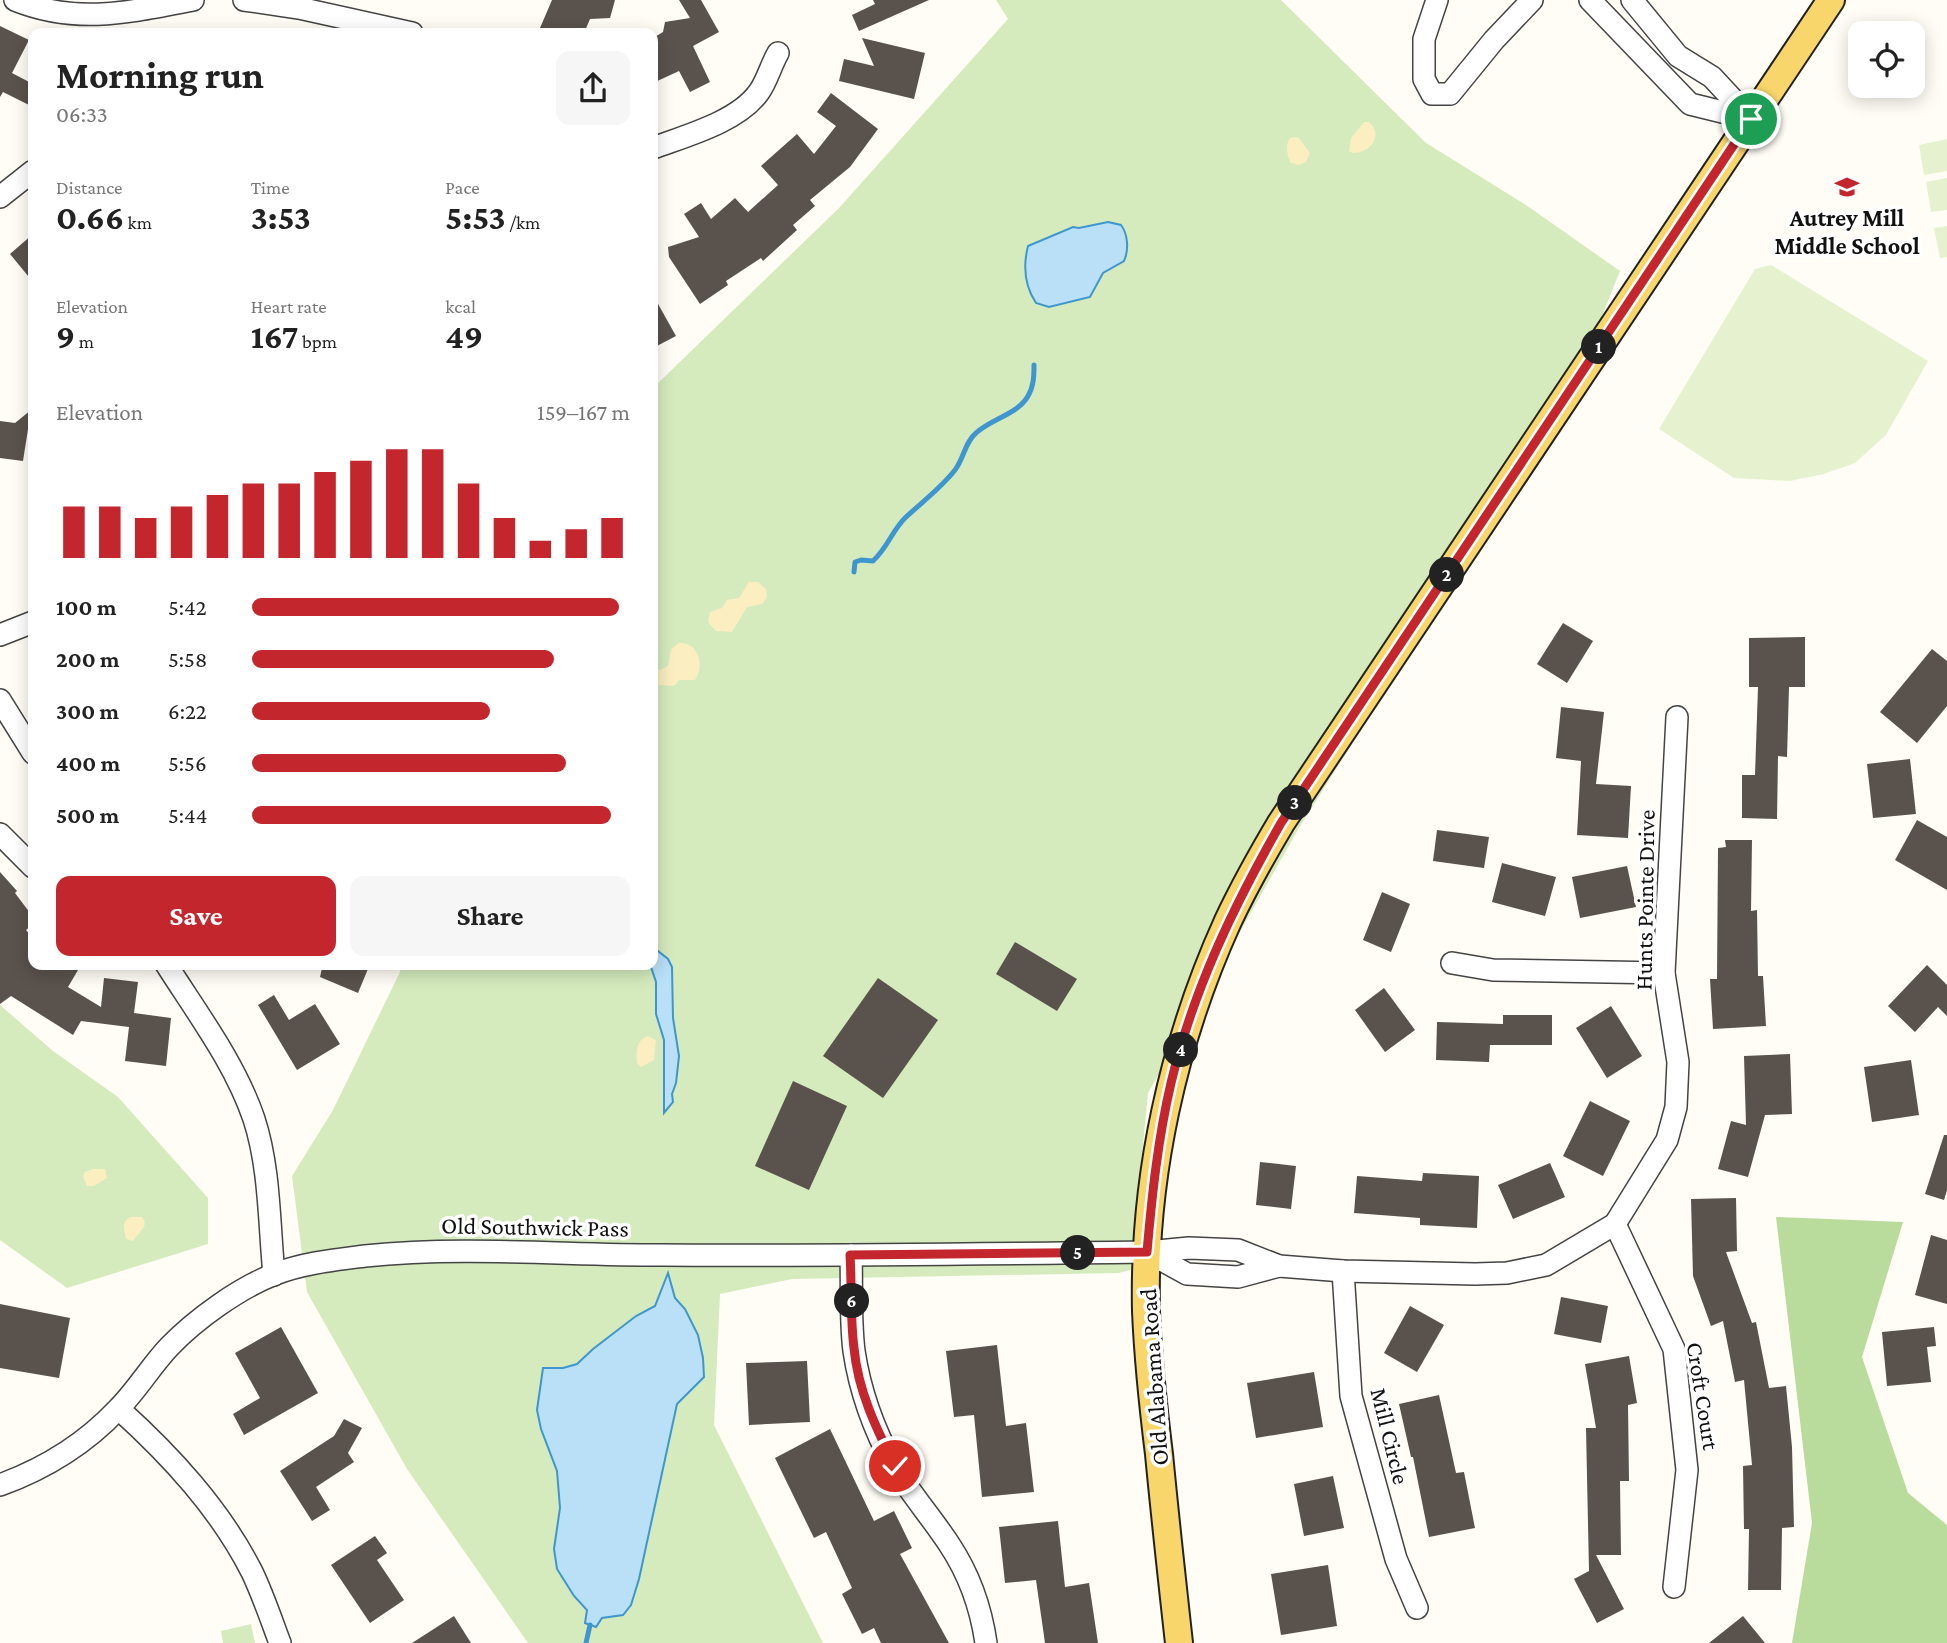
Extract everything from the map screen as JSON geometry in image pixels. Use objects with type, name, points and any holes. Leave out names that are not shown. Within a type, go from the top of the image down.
[{"type":"main road","name":"Old Alabama Road","points":[[1179,1643],[1149,1368],[1147,1252],[1155,1167],[1171,1083],[1196,999],[1228,921],[1253,871],[1289,812],[1831,0]]},
{"type":"street","points":[[15,0],[54,12],[79,24],[193,0]]},
{"type":"street","points":[[244,0],[299,8],[389,28]]},
{"type":"street","points":[[1437,0],[1424,39],[1424,79],[1432,94],[1450,93],[1532,0]]},
{"type":"street","points":[[1590,0],[1690,104],[1751,119]]},
{"type":"street","points":[[1632,0],[1678,56],[1712,77],[1751,119]]},
{"type":"street","points":[[658,146],[705,130],[730,117],[758,94],[778,53]]},
{"type":"street","points":[[0,197],[28,174]]},
{"type":"street","points":[[0,635],[28,624]]},
{"type":"street","points":[[0,700],[28,745]]},
{"type":"street","name":"Hunts Pointe Drive","points":[[1147,1252],[1187,1274],[1238,1277],[1279,1266],[1475,1275],[1507,1273],[1546,1265],[1615,1224],[1667,1140],[1676,1107],[1678,1062],[1664,973],[1677,717]]},
{"type":"street","points":[[0,834],[28,862]]},
{"type":"street","points":[[1452,963],[1493,970],[1664,973]]},
{"type":"street","points":[[170,970],[224,1055],[253,1117],[264,1169],[274,1275]]},
{"type":"street","name":"Croft Court","points":[[1615,1224],[1674,1349],[1687,1470],[1674,1587]]},
{"type":"street","name":"Old Southwick Pass","points":[[0,1485],[43,1466],[86,1439],[119,1409],[168,1348],[188,1329],[229,1299],[274,1275],[320,1261],[413,1251],[659,1255],[1147,1252]]},
{"type":"street","points":[[850,1255],[854,1348],[860,1383],[871,1417],[895,1466],[966,1574],[983,1620],[986,1643]]},
{"type":"street","name":"Mill Circle","points":[[1343,1271],[1351,1396],[1396,1559],[1417,1608]]},
{"type":"street","points":[[119,1409],[162,1447],[233,1537],[253,1573],[280,1643]]},
{"type":"green space","points":[[996,0],[1281,0],[1426,143],[1526,205],[1620,271],[1567,403],[1299,828],[1148,1093],[1131,1270],[1118,1273],[792,1279],[720,1294],[714,1425],[823,1643],[528,1643],[407,1469],[307,1292],[292,1176],[333,1110],[400,970],[658,970],[658,383],[839,208],[1008,19]]},
{"type":"green space","points":[[1947,139],[1947,171],[1924,175],[1919,145]]},
{"type":"green space","points":[[1947,178],[1947,210],[1931,212],[1926,182]]},
{"type":"green space","points":[[1947,226],[1947,257],[1940,258],[1934,228]]},
{"type":"green space","points":[[1771,265],[1928,361],[1886,435],[1855,463],[1824,474],[1790,481],[1734,478],[1659,429],[1755,269]]},
{"type":"green space","points":[[0,1005],[53,1051],[118,1097],[208,1198],[208,1244],[67,1288],[0,1240]]},
{"type":"green space","points":[[1776,1217],[1903,1222],[1862,1357],[1908,1493],[1947,1525],[1947,1643],[1792,1643],[1812,1523]]},
{"type":"green space","points":[[251,1624],[255,1643],[223,1643],[221,1631]]},
{"type":"sand","points":[[1364,122],[1369,122],[1373,127],[1375,138],[1370,147],[1353,153],[1349,151],[1351,138]]},
{"type":"sand","points":[[1298,137],[1310,153],[1306,162],[1299,165],[1291,163],[1287,150],[1290,138]]},
{"type":"sand","points":[[749,582],[758,582],[766,589],[767,597],[762,604],[747,607],[732,632],[716,631],[708,622],[710,612],[722,608],[727,600],[739,598]]},
{"type":"sand","points":[[679,643],[691,646],[700,662],[698,674],[695,680],[679,680],[673,686],[658,687],[658,669],[668,666],[671,649]]},
{"type":"sand","points":[[648,1036],[656,1040],[654,1060],[641,1067],[637,1063],[638,1047],[641,1040]]},
{"type":"sand","points":[[105,1169],[107,1178],[94,1186],[87,1186],[83,1176],[85,1172]]},
{"type":"sand","points":[[131,1217],[142,1217],[145,1222],[133,1241],[126,1239],[124,1226],[125,1221]]},
{"type":"water","points":[[1108,222],[1121,225],[1125,233],[1127,247],[1124,261],[1103,273],[1090,297],[1049,307],[1036,303],[1026,275],[1028,246],[1073,227]]},
{"type":"water","points":[[658,951],[668,959],[672,967],[673,1018],[679,1056],[673,1102],[664,1113],[664,1040],[656,1014],[656,982],[652,970],[658,970]]},
{"type":"water","points":[[668,1273],[675,1298],[685,1309],[698,1335],[704,1377],[677,1404],[631,1605],[623,1615],[602,1618],[596,1627],[585,1623],[587,1610],[574,1596],[557,1569],[554,1549],[560,1508],[557,1471],[541,1429],[537,1410],[543,1368],[563,1368],[577,1364],[636,1316],[655,1306]]},
{"type":"building","points":[[552,0],[615,0],[610,18],[590,19],[586,28],[540,28]]},
{"type":"building","points":[[679,0],[701,0],[719,32],[693,46],[710,82],[690,92],[679,71],[658,81],[658,35],[663,32],[665,22],[690,18]]},
{"type":"building","points":[[873,0],[929,0],[859,31],[852,15],[875,4]]},
{"type":"building","points":[[0,26],[28,40],[12,73],[28,81],[28,104],[3,92],[0,97]]},
{"type":"building","points":[[862,38],[925,53],[914,99],[839,81],[844,59],[874,66]]},
{"type":"building","points":[[831,93],[878,129],[850,167],[810,200],[815,206],[793,225],[797,230],[763,261],[761,258],[726,281],[728,285],[700,304],[669,257],[668,247],[699,237],[684,214],[701,203],[711,219],[735,198],[748,212],[778,185],[761,166],[797,134],[814,154],[836,126],[817,112]]},
{"type":"building","points":[[28,238],[28,276],[10,254]]},
{"type":"building","points":[[658,304],[676,336],[658,345]]},
{"type":"building","points":[[28,412],[23,461],[0,458],[0,421],[15,423]]},
{"type":"building","points":[[1563,623],[1593,641],[1567,683],[1537,664]]},
{"type":"building","points":[[1805,637],[1805,687],[1789,687],[1787,757],[1778,756],[1777,819],[1742,818],[1742,775],[1755,775],[1758,687],[1749,687],[1749,638]]},
{"type":"building","points":[[1932,649],[1947,661],[1947,706],[1917,743],[1880,712]]},
{"type":"building","points":[[1561,707],[1604,712],[1596,784],[1631,786],[1628,838],[1577,835],[1581,761],[1556,758]]},
{"type":"building","points":[[1910,759],[1916,814],[1873,818],[1867,764]]},
{"type":"building","points":[[1917,820],[1947,837],[1947,890],[1895,860]]},
{"type":"building","points":[[1437,830],[1489,837],[1484,868],[1433,861]]},
{"type":"building","points":[[1725,840],[1752,840],[1751,911],[1757,910],[1758,976],[1763,976],[1766,1026],[1713,1029],[1710,979],[1717,979],[1718,848],[1726,847]]},
{"type":"building","points":[[1502,863],[1556,877],[1545,916],[1492,902]]},
{"type":"building","points":[[1627,866],[1636,907],[1580,918],[1572,877]]},
{"type":"building","points":[[0,872],[17,891],[15,893],[28,910],[28,970],[78,970],[68,987],[101,1007],[104,978],[138,982],[134,1013],[171,1018],[166,1066],[125,1061],[129,1027],[81,1021],[73,1035],[11,996],[0,1004]]},
{"type":"building","points":[[1382,892],[1410,904],[1391,952],[1363,940]]},
{"type":"building","points":[[1015,942],[1077,979],[1057,1011],[996,974]]},
{"type":"building","points":[[1927,965],[1947,985],[1947,1016],[1938,1007],[1915,1032],[1888,1006]]},
{"type":"building","points":[[322,970],[368,970],[358,993],[320,977]]},
{"type":"building","points":[[878,978],[938,1020],[883,1098],[823,1056]]},
{"type":"building","points":[[1384,988],[1415,1030],[1385,1052],[1355,1010]]},
{"type":"building","points":[[274,995],[289,1020],[315,1004],[340,1044],[297,1070],[258,1005]]},
{"type":"building","points":[[1611,1006],[1642,1056],[1607,1078],[1576,1028]]},
{"type":"building","points":[[1503,1015],[1552,1015],[1552,1045],[1490,1045],[1489,1062],[1436,1060],[1437,1022],[1503,1024]]},
{"type":"building","points":[[1790,1054],[1792,1114],[1765,1115],[1748,1177],[1718,1169],[1731,1121],[1746,1125],[1744,1056]]},
{"type":"building","points":[[1911,1060],[1919,1115],[1872,1122],[1864,1067]]},
{"type":"building","points":[[793,1081],[847,1106],[809,1190],[755,1166]]},
{"type":"building","points":[[1590,1101],[1630,1121],[1603,1176],[1563,1156]]},
{"type":"building","points":[[1944,1135],[1947,1135],[1947,1190],[1944,1200],[1925,1194]]},
{"type":"building","points":[[1260,1162],[1296,1166],[1291,1209],[1256,1205]]},
{"type":"building","points":[[1550,1163],[1565,1197],[1513,1219],[1498,1185]]},
{"type":"building","points":[[1423,1173],[1479,1176],[1477,1228],[1420,1225],[1420,1218],[1354,1213],[1357,1176],[1422,1181]]},
{"type":"building","points":[[1736,1198],[1737,1251],[1726,1252],[1752,1323],[1756,1322],[1769,1388],[1786,1386],[1792,1447],[1794,1527],[1782,1528],[1781,1590],[1748,1590],[1749,1529],[1744,1529],[1743,1466],[1752,1465],[1744,1380],[1735,1382],[1723,1321],[1711,1326],[1693,1276],[1691,1199]]},
{"type":"building","points":[[1931,1235],[1947,1240],[1947,1304],[1915,1295]]},
{"type":"building","points":[[1561,1297],[1608,1306],[1601,1343],[1554,1334]]},
{"type":"building","points":[[0,1304],[70,1318],[59,1378],[0,1368]]},
{"type":"building","points":[[1410,1306],[1444,1325],[1417,1372],[1384,1353]]},
{"type":"building","points":[[281,1327],[318,1393],[244,1435],[233,1414],[260,1398],[235,1353]]},
{"type":"building","points":[[1934,1327],[1936,1346],[1927,1347],[1931,1382],[1887,1386],[1882,1332]]},
{"type":"building","points":[[997,1345],[1006,1426],[1026,1423],[1034,1492],[982,1497],[974,1415],[954,1417],[946,1351]]},
{"type":"building","points":[[1629,1356],[1637,1403],[1628,1405],[1629,1481],[1620,1481],[1621,1555],[1596,1555],[1624,1609],[1597,1623],[1574,1579],[1589,1571],[1586,1428],[1596,1428],[1585,1364]]},
{"type":"building","points":[[807,1361],[810,1422],[749,1425],[746,1363]]},
{"type":"building","points":[[1314,1372],[1323,1427],[1256,1438],[1247,1383]]},
{"type":"building","points":[[1439,1395],[1456,1473],[1464,1472],[1475,1528],[1429,1537],[1399,1404]]},
{"type":"building","points":[[344,1419],[362,1428],[348,1453],[354,1462],[316,1487],[330,1510],[312,1521],[280,1471],[334,1436]]},
{"type":"building","points":[[830,1429],[874,1521],[894,1511],[912,1548],[900,1554],[949,1643],[881,1643],[874,1628],[862,1634],[842,1594],[852,1588],[826,1532],[814,1538],[775,1458]]},
{"type":"building","points":[[1333,1476],[1344,1528],[1304,1536],[1294,1484]]},
{"type":"building","points":[[1058,1521],[1065,1587],[1089,1583],[1098,1643],[1045,1643],[1036,1580],[1005,1583],[999,1527]]},
{"type":"building","points":[[375,1536],[387,1553],[377,1560],[404,1600],[370,1623],[331,1565]]},
{"type":"building","points":[[1328,1565],[1337,1626],[1281,1635],[1271,1574]]},
{"type":"building","points":[[454,1616],[471,1643],[412,1643]]},
{"type":"building","points":[[1743,1616],[1765,1643],[1709,1643]]},
{"type":"waterway","points":[[854,572],[855,562],[873,561],[905,518],[950,477],[972,437],[1024,402],[1034,377],[1034,365]]},
{"type":"waterway","points":[[586,1643],[590,1625]]},
{"type":"place","name":"Autrey Mill Middle School","points":[[1847,187]]},
{"type":"route","points":[[895,1466],[871,1417],[860,1383],[854,1348],[850,1255],[1147,1252],[1155,1167],[1171,1083],[1196,999],[1228,921],[1253,871],[1281,823],[1751,119]]}]
